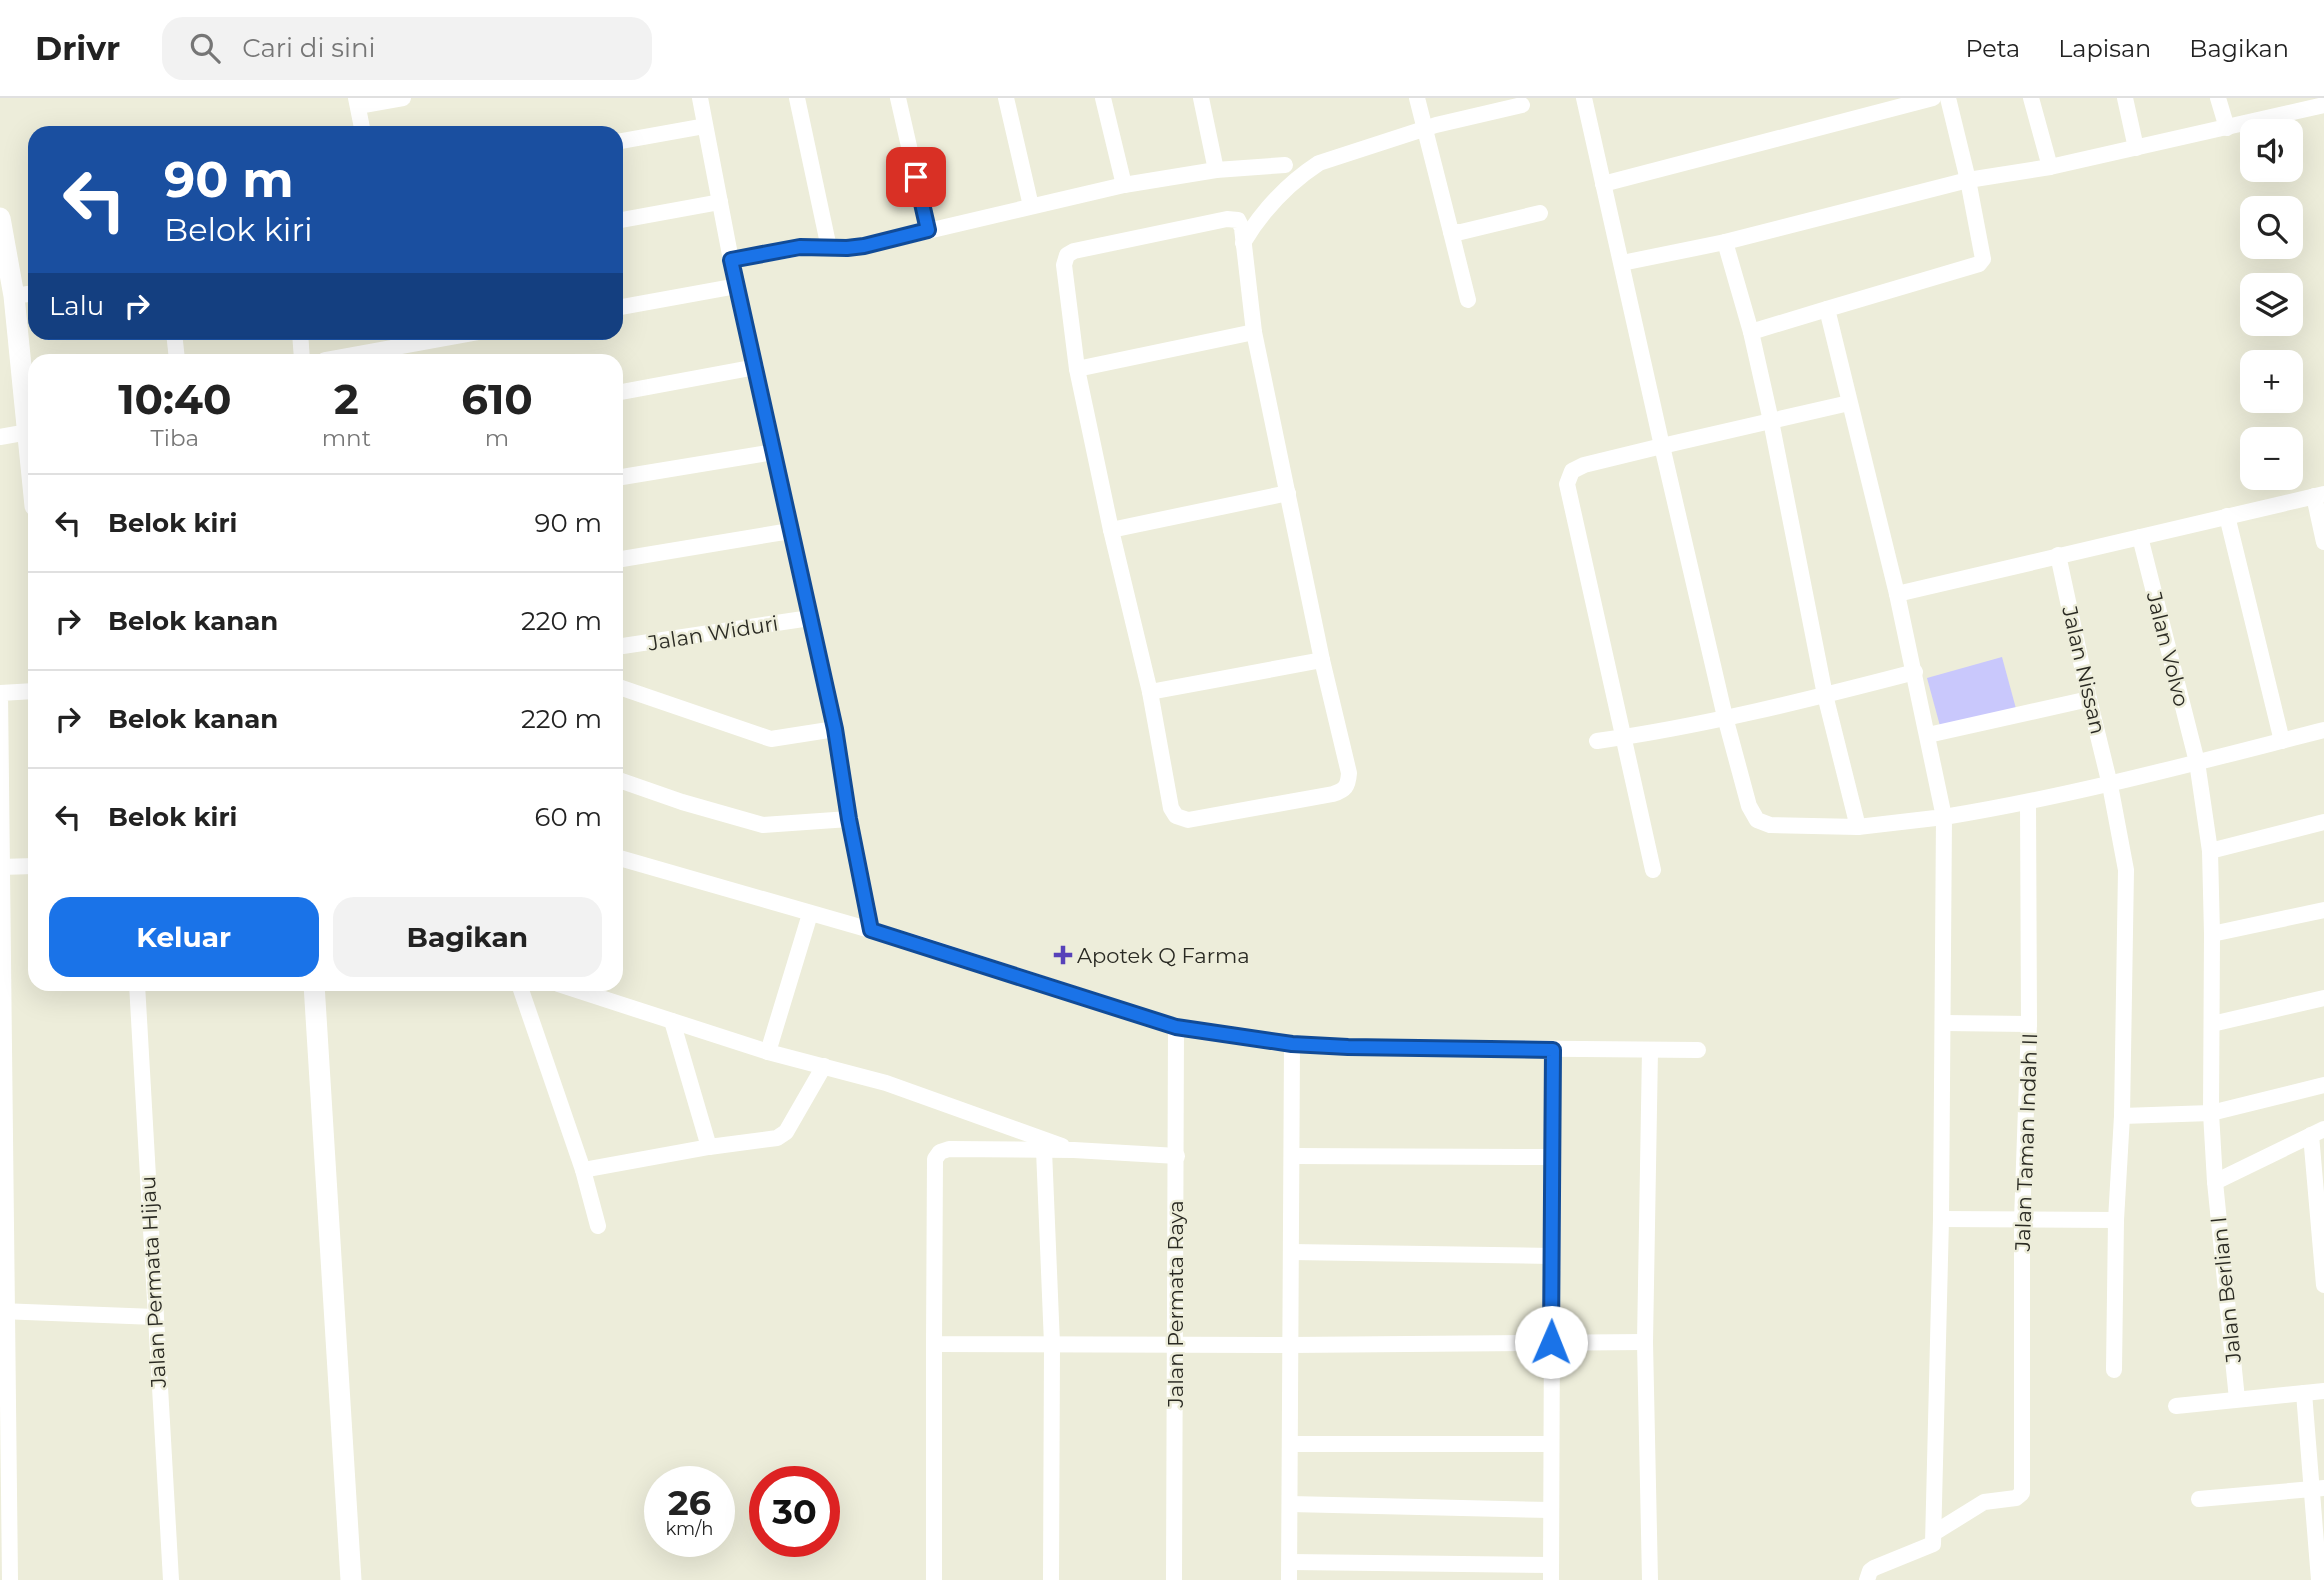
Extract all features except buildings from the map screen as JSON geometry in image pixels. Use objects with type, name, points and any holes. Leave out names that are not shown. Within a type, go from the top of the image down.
[{"type":"street","points":[[362,126],[357,102],[403,98]]},
{"type":"street","points":[[700,98],[731,260],[835,729],[871,930]]},
{"type":"street","points":[[797,98],[829,248]]},
{"type":"street","points":[[898,98],[928,230]]},
{"type":"street","points":[[1006,98],[1031,206]]},
{"type":"street","points":[[1103,98],[1124,185]]},
{"type":"street","points":[[1201,98],[1216,170]]},
{"type":"street","points":[[1417,98],[1468,300]]},
{"type":"street","points":[[1603,184],[1933,98]]},
{"type":"street","points":[[1751,332],[1979,264],[1983,253],[1948,98]]},
{"type":"street","points":[[2031,98],[2050,167]]},
{"type":"street","points":[[2125,98],[2136,148]]},
{"type":"street","points":[[2218,98],[2227,128]]},
{"type":"street","points":[[1587,99],[1603,184],[1725,717],[1749,806],[1757,820],[1770,825],[1858,827],[1944,817],[2028,803],[2110,785],[2324,730]]},
{"type":"street","points":[[1243,243],[1268,206],[1318,163],[1424,129],[1522,105]]},
{"type":"street","points":[[1622,263],[1725,242],[1968,180],[2050,167],[2324,105]]},
{"type":"street","points":[[623,141],[705,126]]},
{"type":"street","points":[[731,260],[800,247],[864,246],[1124,185],[1216,170],[1285,165]]},
{"type":"street","points":[[623,220],[720,202]]},
{"type":"street","points":[[1451,232],[1461,233],[1540,213]]},
{"type":"street","points":[[0,218],[25,294],[28,432],[0,437]]},
{"type":"street","points":[[1227,219],[1238,220],[1243,243],[1254,332],[1322,660],[1349,773],[1348,785],[1344,790],[1320,797],[1188,820],[1176,816],[1171,808],[1150,691],[1111,530],[1077,369],[1064,265],[1067,255],[1074,251],[1227,219]]},
{"type":"street","points":[[1725,242],[1751,332],[1825,695],[1858,827]]},
{"type":"street","points":[[623,306],[737,285]]},
{"type":"street","points":[[1827,309],[1915,671],[1944,817],[1944,1023],[1933,1544],[1874,1568],[1867,1580]]},
{"type":"street","points":[[1077,369],[1254,332]]},
{"type":"street","points":[[358,354],[435,340]]},
{"type":"street","points":[[623,392],[756,367]]},
{"type":"street","points":[[1653,870],[1567,484],[1572,471],[1584,465],[1849,403]]},
{"type":"street","points":[[623,477],[774,453]]},
{"type":"street","points":[[1111,530],[1288,493]]},
{"type":"street","points":[[1897,593],[2319,495],[2324,542]]},
{"type":"street","points":[[2227,516],[2282,741]]},
{"type":"street","points":[[623,559],[790,531]]},
{"type":"street","name":"Jalan Volvo","points":[[2140,537],[2197,762],[2210,851],[2213,934]]},
{"type":"street","name":"Jalan Nissan","points":[[2059,555],[2126,870],[2114,1370]]},
{"type":"street","name":"Jalan Widuri","points":[[623,646],[810,618]]},
{"type":"street","points":[[1150,691],[1322,660]]},
{"type":"street","points":[[1597,741],[1825,695],[1915,671]]},
{"type":"street","points":[[623,688],[771,739],[835,729]]},
{"type":"street","points":[[10,1580],[3,1311],[0,692],[28,691]]},
{"type":"street","points":[[1928,735],[2089,699]]},
{"type":"street","points":[[623,781],[682,802],[763,825],[849,819]]},
{"type":"street","name":"Jalan Taman Indah II","points":[[1934,1533],[1984,1503],[2016,1498],[2022,1493],[2022,1220],[2029,1024],[2028,803]]},
{"type":"street","points":[[2210,851],[2324,822]]},
{"type":"street","points":[[623,860],[871,930],[1176,1027],[1292,1044],[1348,1047],[1698,1050]]},
{"type":"street","points":[[1,867],[28,866]]},
{"type":"street","points":[[2213,934],[2324,910]]},
{"type":"street","points":[[768,1052],[810,914]]},
{"type":"street","name":"Jalan Berlian l","points":[[2213,934],[2211,1113],[2215,1182],[2237,1399]]},
{"type":"street","name":"Jalan Permata Hijau","points":[[137,991],[171,1580]]},
{"type":"street","points":[[314,991],[351,1580]]},
{"type":"street","points":[[521,991],[583,1170],[598,1226]]},
{"type":"street","points":[[580,991],[768,1052],[886,1083],[1074,1150]]},
{"type":"street","points":[[2212,1024],[2324,998]]},
{"type":"street","points":[[672,1021],[709,1147]]},
{"type":"street","points":[[1944,1023],[2029,1024]]},
{"type":"street","name":"Jalan Permata Raya","points":[[1174,1580],[1176,1027]]},
{"type":"street","points":[[1289,1580],[1292,1044]]},
{"type":"street","points":[[1290,1562],[1551,1572],[1553,1050]]},
{"type":"street","points":[[1650,1050],[1645,1342],[1650,1580]]},
{"type":"street","points":[[583,1170],[781,1136],[786,1132],[824,1066]]},
{"type":"street","points":[[2122,1116],[2211,1113],[2324,1086]]},
{"type":"street","points":[[2215,1182],[2318,1132],[2324,1285]]},
{"type":"street","points":[[934,1580],[935,1159],[940,1152],[948,1149],[1074,1150],[1177,1156]]},
{"type":"street","points":[[1044,1150],[1052,1344],[1051,1580]]},
{"type":"street","points":[[1292,1156],[1552,1157]]},
{"type":"street","points":[[1941,1219],[2116,1220]]},
{"type":"street","points":[[1291,1252],[1552,1256]]},
{"type":"street","points":[[3,1311],[155,1317]]},
{"type":"street","points":[[934,1344],[1291,1346],[1645,1342]]},
{"type":"street","points":[[2176,1406],[2324,1391]]},
{"type":"street","points":[[2304,1393],[2318,1488],[2319,1580]]},
{"type":"street","points":[[1290,1444],[1551,1444]]},
{"type":"street","points":[[2199,1499],[2318,1488]]},
{"type":"street","points":[[1290,1504],[1551,1510]]},
{"type":"shaded area","points":[[2002,657],[2018,716],[1943,737],[1927,678]]},
{"type":"place","name":"Apotek Q Farma","points":[[1063,955]]},
{"type":"route","points":[[916,177],[928,230],[864,246],[800,247],[731,260],[835,729],[871,930],[1176,1027],[1292,1044],[1553,1050],[1551,1342]]}]
